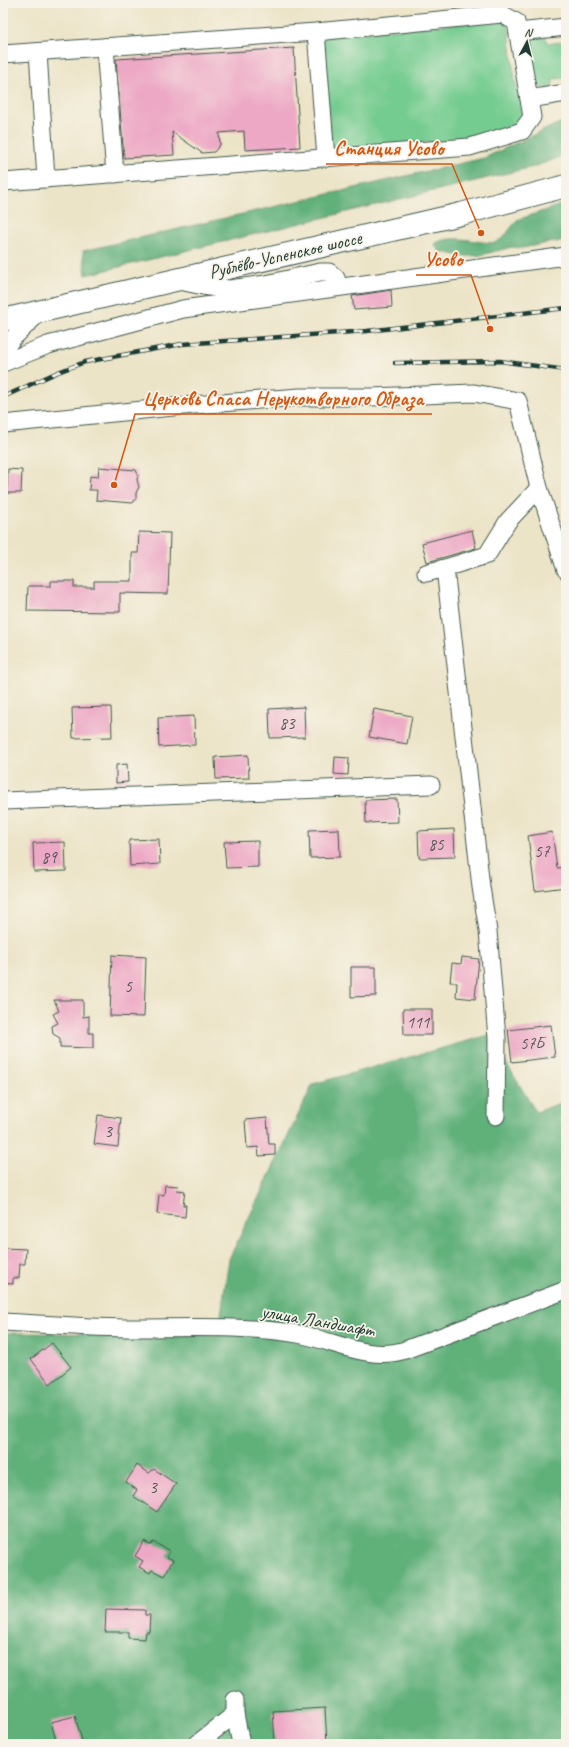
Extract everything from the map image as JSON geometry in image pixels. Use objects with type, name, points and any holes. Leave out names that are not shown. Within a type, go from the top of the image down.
[{"type":"main road","name":"Рублёво-Успенское шоссе","points":[[3,320],[173,279],[461,214],[566,186]]},
{"type":"street","points":[[3,54],[316,32],[502,14],[516,22],[532,118],[522,131],[470,147],[3,182]]},
{"type":"street","points":[[518,32],[566,27]]},
{"type":"street","points":[[316,32],[326,158]]},
{"type":"street","points":[[105,47],[115,174]]},
{"type":"street","points":[[38,52],[46,179]]},
{"type":"street","points":[[529,99],[566,93]]},
{"type":"street","points":[[3,363],[48,345],[183,309],[566,256]]},
{"type":"street","points":[[173,279],[208,287],[230,289],[266,284],[320,272],[329,272],[336,278],[339,287]]},
{"type":"street","points":[[3,352],[12,339],[41,310]]},
{"type":"street","points":[[3,424],[193,405],[300,397],[372,398],[474,393],[518,402],[539,488],[566,570]]},
{"type":"street","points":[[426,573],[487,555],[508,521],[539,488]]},
{"type":"street","points":[[445,568],[481,887],[488,931],[497,1038],[496,1116]]},
{"type":"street","points":[[3,801],[431,785]]},
{"type":"street","name":"улица Ландшафт","points":[[3,1322],[116,1328],[239,1328],[299,1334],[360,1351],[389,1353],[405,1350],[566,1290]]},
{"type":"street","points":[[197,1744],[235,1707],[241,1744]]},
{"type":"green space","points":[[501,20],[508,24],[515,82],[526,114],[520,124],[470,139],[332,150],[322,36]]},
{"type":"green space","points":[[545,35],[548,44],[566,41],[566,78],[552,79],[553,85],[550,88],[533,88],[525,39]]},
{"type":"green space","points":[[566,120],[566,155],[533,167],[86,275],[83,251],[484,158]]},
{"type":"green space","points":[[566,203],[566,241],[522,248],[512,247],[471,256],[460,256],[439,251],[434,244],[449,239],[464,239],[495,243],[504,237],[517,220]]},
{"type":"green space","points":[[489,1035],[536,1112],[566,1101],[566,1744],[3,1744],[3,1333],[218,1335],[229,1259],[313,1084]]},
{"type":"building","points":[[294,48],[300,147],[245,150],[244,131],[219,133],[220,145],[214,152],[202,153],[172,132],[174,155],[124,158],[116,59]]},
{"type":"building","points":[[391,290],[392,307],[354,310],[352,296]]},
{"type":"building","points":[[99,467],[136,470],[139,487],[134,502],[96,500],[97,490],[89,490],[90,476],[98,477]]},
{"type":"building","points":[[8,469],[22,470],[21,493],[7,493]]},
{"type":"building","points":[[472,530],[476,548],[427,562],[422,543]]},
{"type":"building","points":[[139,532],[170,533],[168,594],[120,593],[120,612],[27,611],[28,586],[51,586],[51,581],[74,581],[74,587],[94,587],[94,581],[132,581],[132,553],[138,553]]},
{"type":"building","points":[[111,707],[112,737],[73,738],[72,708]]},
{"type":"building","points":[[304,707],[305,737],[270,738],[269,709]]},
{"type":"building","points":[[374,709],[412,716],[407,744],[369,737]]},
{"type":"building","points":[[194,716],[195,745],[159,747],[158,718]]},
{"type":"building","points":[[248,755],[249,778],[216,779],[215,757]]},
{"type":"building","points":[[335,757],[349,758],[348,775],[334,774]]},
{"type":"building","points":[[127,764],[128,782],[116,783],[116,765]]},
{"type":"building","points":[[397,799],[398,822],[366,823],[365,800]]},
{"type":"building","points":[[339,829],[340,857],[310,858],[309,830]]},
{"type":"building","points":[[454,829],[455,857],[419,858],[418,831]]},
{"type":"building","points":[[552,832],[557,868],[566,867],[566,887],[535,891],[528,836]]},
{"type":"building","points":[[159,839],[160,864],[130,866],[129,840]]},
{"type":"building","points":[[258,841],[258,867],[226,868],[224,842]]},
{"type":"building","points":[[65,842],[66,871],[34,872],[33,843]]},
{"type":"building","points":[[112,955],[146,957],[144,1017],[110,1016]]},
{"type":"building","points":[[462,957],[479,959],[475,999],[456,997],[457,983],[450,982],[452,963],[461,964]]},
{"type":"building","points":[[351,967],[376,967],[376,996],[351,997]]},
{"type":"building","points":[[54,1000],[83,1000],[83,1017],[89,1016],[89,1033],[93,1033],[93,1048],[60,1047],[60,1038],[53,1034],[52,1026],[58,1023],[53,1014],[59,1011]]},
{"type":"building","points":[[403,1009],[432,1009],[432,1035],[404,1035]]},
{"type":"building","points":[[551,1025],[555,1057],[512,1062],[508,1030]]},
{"type":"building","points":[[98,1115],[121,1118],[118,1147],[94,1144]]},
{"type":"building","points":[[267,1118],[269,1144],[275,1144],[275,1155],[259,1156],[258,1147],[247,1148],[245,1120]]},
{"type":"building","points":[[165,1185],[178,1186],[177,1190],[185,1191],[183,1205],[186,1205],[185,1217],[157,1214],[159,1194],[164,1195]]},
{"type":"building","points":[[3,1248],[26,1249],[25,1264],[20,1264],[19,1278],[13,1278],[13,1284],[3,1283]]},
{"type":"building","points":[[52,1343],[71,1367],[50,1384],[31,1359]]},
{"type":"building","points":[[137,1465],[149,1473],[154,1469],[176,1484],[157,1512],[133,1496],[137,1490],[126,1482]]},
{"type":"building","points":[[144,1541],[151,1545],[153,1542],[170,1551],[167,1557],[173,1560],[164,1576],[152,1570],[150,1573],[139,1567],[143,1561],[135,1556]]},
{"type":"building","points":[[106,1609],[145,1610],[145,1615],[150,1615],[149,1632],[146,1632],[145,1639],[128,1638],[128,1632],[105,1632]]},
{"type":"building","points":[[325,1708],[327,1744],[275,1744],[273,1711]]},
{"type":"building","points":[[75,1716],[82,1741],[71,1744],[57,1744],[51,1722]]},
{"type":"railway","points":[[3,397],[58,372],[85,362],[182,344],[367,331],[566,308]]},
{"type":"railway","points":[[395,363],[500,361],[566,370]]},
{"type":"place","name":"Станция Усово","points":[[481,233]]},
{"type":"place","name":"Усово","points":[[490,329]]},
{"type":"place","name":"Церковь Спаса Нерукотворного Образа","points":[[114,485]]}]
